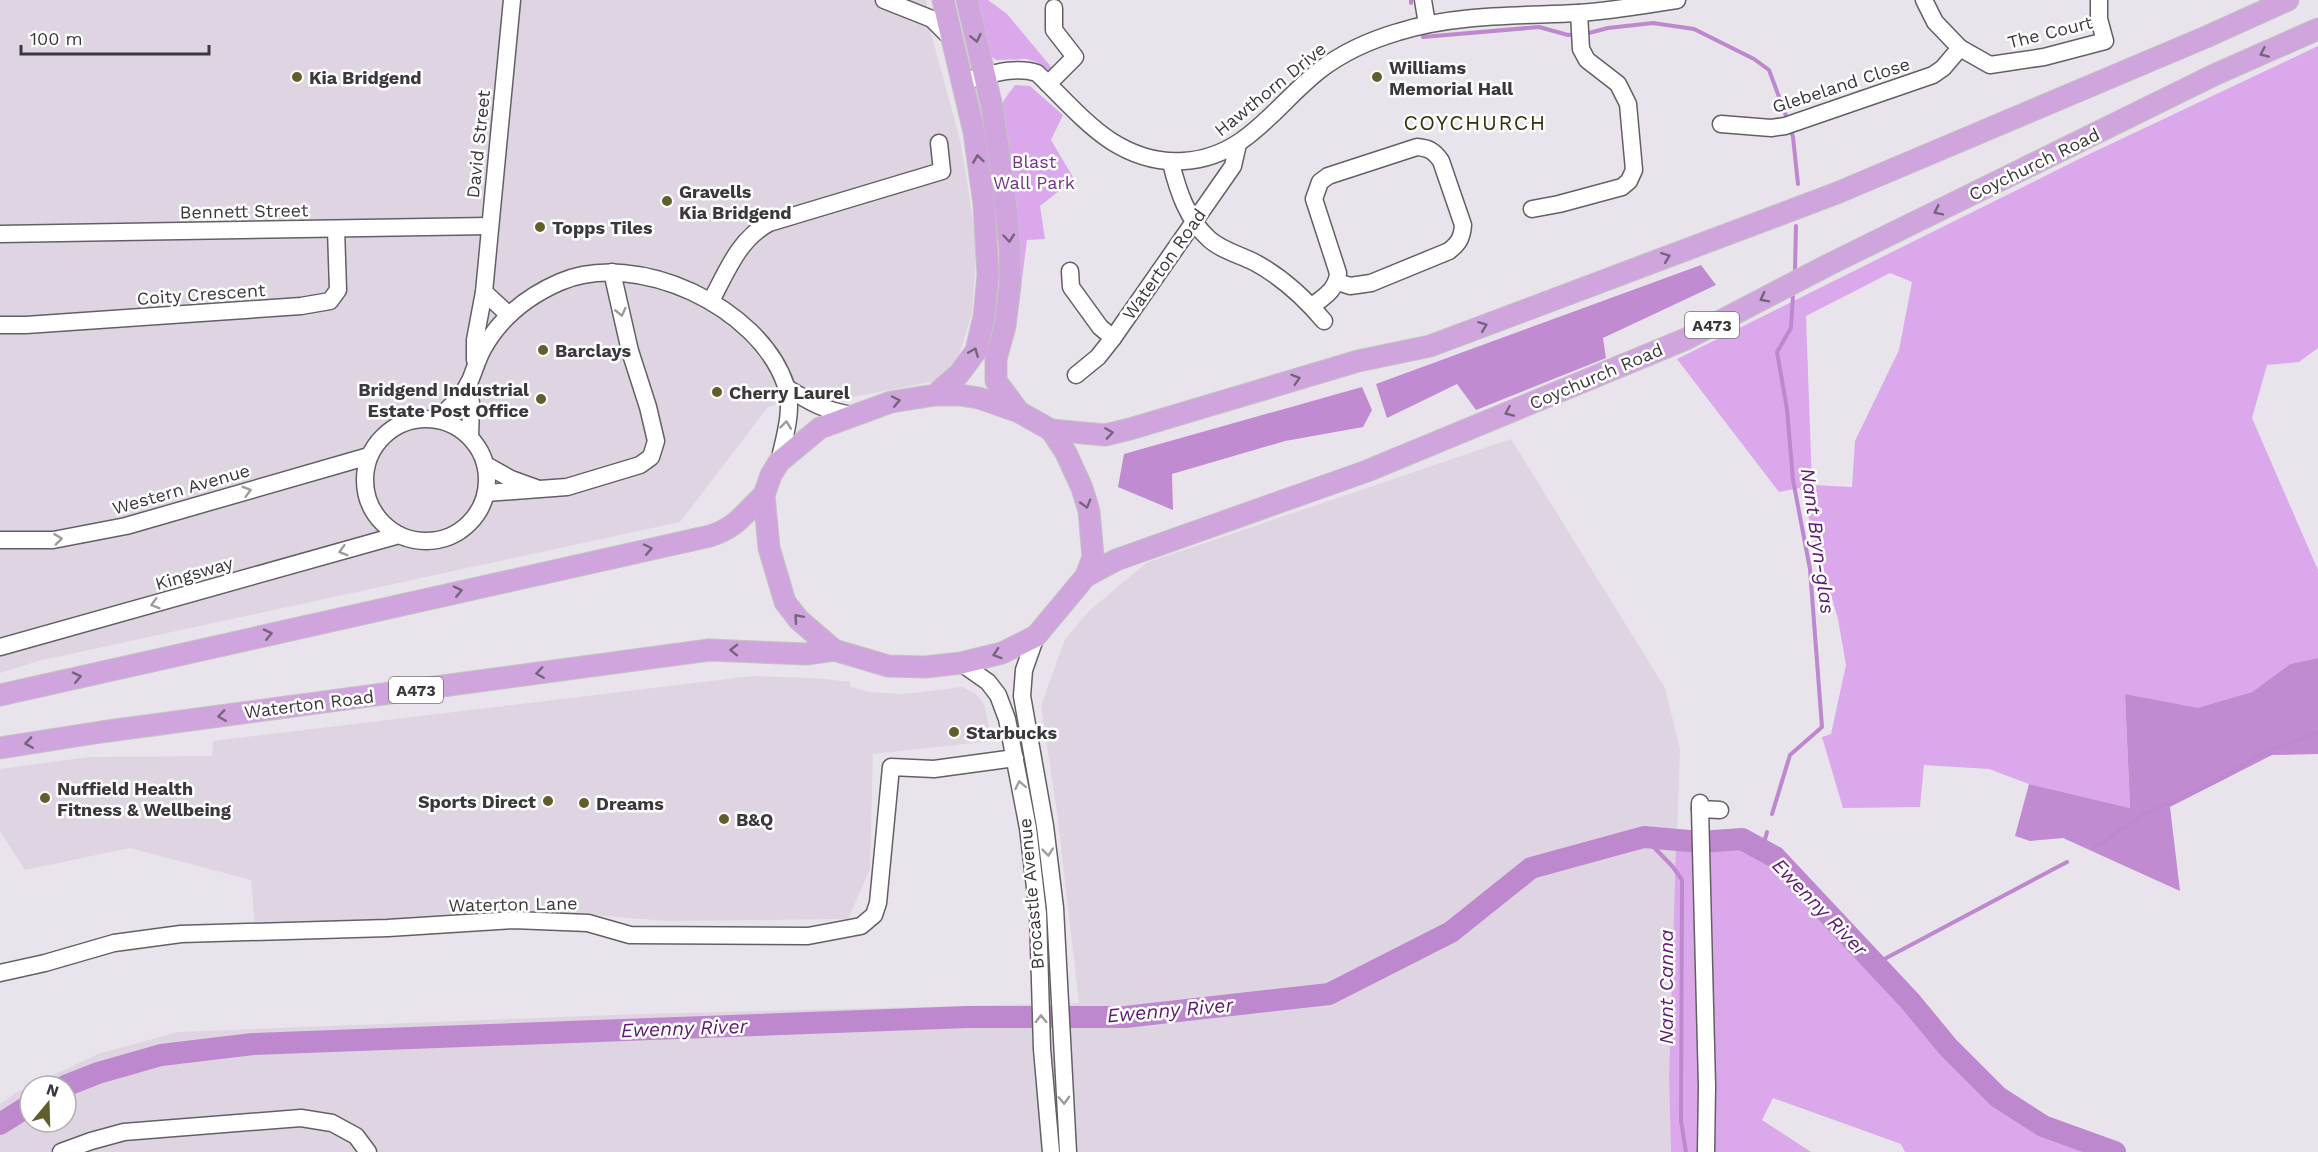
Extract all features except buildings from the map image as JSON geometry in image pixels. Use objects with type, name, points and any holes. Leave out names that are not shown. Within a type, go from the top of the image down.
[{"type":"main road","points":[[935,395],[959,374],[976,351],[984,317],[988,274],[984,204],[974,132],[943,0]]},
{"type":"main road","points":[[967,0],[985,77],[1004,188],[1010,251],[1010,285],[1005,326],[996,359],[996,381],[1019,412]]},
{"type":"main road","points":[[0,696],[710,536],[739,522],[764,495],[771,475],[779,462],[820,428],[891,402],[935,395],[960,395],[979,398],[1019,412],[1051,430],[1105,435],[1358,361],[1430,346],[1837,193],[2288,0]]},
{"type":"main road","name":"Coychurch Road","points":[[1086,576],[1116,560],[1367,471],[1686,339],[1828,265],[2214,75],[2318,29]]},
{"type":"main road","points":[[764,495],[769,548],[785,602],[799,620],[834,650],[888,666],[925,667],[961,663],[1002,653],[1036,636],[1086,576],[1093,556],[1089,511],[1073,466],[1051,430]]},
{"type":"main road","name":"Waterton Road","points":[[0,748],[101,732],[698,651],[753,650],[806,654],[834,650]]},
{"type":"street","name":"David Street","points":[[474,366],[475,340],[484,292],[512,0]]},
{"type":"street","points":[[888,2],[911,0]]},
{"type":"street","points":[[1423,0],[1426,24]]},
{"type":"street","name":"Hawthorn Drive","points":[[963,81],[1026,69],[1037,73],[1110,140],[1152,159],[1171,162],[1198,160],[1221,154],[1238,144],[1319,71],[1335,60],[1387,36],[1426,24],[1580,27],[1677,0]]},
{"type":"street","name":"The Court","points":[[1924,0],[1935,22],[1960,48],[1990,65],[2044,57],[2105,41],[2099,19],[2099,0]]},
{"type":"street","points":[[888,2],[932,19],[952,39]]},
{"type":"street","points":[[1048,84],[1075,57],[1054,30],[1054,8]]},
{"type":"street","points":[[1532,209],[1622,187],[1629,181],[1634,170],[1628,104],[1624,93],[1618,84],[1587,60],[1581,49],[1580,27]]},
{"type":"street","name":"Glebeland Close","points":[[1721,124],[1771,128],[1791,124],[1933,75],[1943,68],[1960,48]]},
{"type":"street","points":[[711,301],[744,242],[756,230],[769,223],[942,171],[939,142]]},
{"type":"street","name":"Waterton Road","points":[[1076,375],[1098,357],[1113,338],[1233,166],[1238,144]]},
{"type":"street","points":[[1312,306],[1328,294],[1338,282],[1337,265],[1314,199],[1320,182],[1328,176],[1417,147],[1428,148],[1436,153],[1441,161],[1462,225],[1462,235],[1457,244],[1449,251],[1371,283],[1350,286],[1338,282]]},
{"type":"street","points":[[1171,162],[1183,202],[1193,221],[1210,241],[1280,278],[1312,306],[1324,321]]},
{"type":"street","name":"Bennett Street","points":[[0,234],[489,226]]},
{"type":"street","name":"Coity Crescent","points":[[0,325],[273,309],[330,301],[338,290],[336,229]]},
{"type":"street","points":[[1070,271],[1071,287],[1100,327],[1113,338]]},
{"type":"street","points":[[486,493],[567,488],[640,465],[651,457],[656,441],[630,351],[612,272]]},
{"type":"street","points":[[435,419],[445,414],[468,384],[483,348],[509,315],[530,297],[562,281],[587,274],[612,272],[647,276],[711,301],[739,320],[764,345],[778,366],[787,388],[788,424],[779,462]]},
{"type":"street","points":[[484,292],[509,315]]},
{"type":"street","points":[[468,384],[471,403],[470,437]]},
{"type":"street","points":[[787,388],[827,410],[852,415]]},
{"type":"street","points":[[418,418],[435,419],[448,422],[470,437],[480,450],[488,479],[486,493],[479,511],[467,525],[451,536],[433,541],[418,541],[399,535],[382,523],[368,500],[365,479],[369,456],[375,444],[387,432],[402,423],[418,418]]},
{"type":"street","name":"Western Avenue","points":[[0,540],[53,540],[126,526],[369,456]]},
{"type":"street","points":[[486,465],[511,479],[543,490]]},
{"type":"street","name":"Kingsway","points":[[0,647],[399,535]]},
{"type":"street","name":"Brocastle Avenue","points":[[1036,636],[1024,670],[1022,696],[1045,826],[1054,908],[1068,1152]]},
{"type":"street","name":"Brocastle Avenue","points":[[961,663],[988,682],[998,695],[1007,719],[1028,828],[1038,913],[1042,1048],[1051,1152]]},
{"type":"street","name":"Waterton Lane","points":[[0,973],[114,943],[182,934],[388,928],[513,920],[588,923],[630,935],[670,937],[808,936],[861,926],[874,915],[878,903],[891,767],[934,769],[1015,758]]},
{"type":"street","points":[[1706,1152],[1707,1086],[1701,811],[1720,810]]},
{"type":"street","points":[[61,1152],[124,1132],[301,1118],[332,1123],[356,1136],[368,1152]]},
{"type":"shaded area","points":[[0,0],[926,0],[931,33],[961,144],[977,245],[972,314],[958,358],[936,381],[843,399],[817,392],[768,407],[680,522],[38,661],[0,673]]},
{"type":"shaded area","points":[[1701,265],[1716,285],[1603,338],[1606,358],[1476,410],[1457,384],[1387,418],[1376,384]]},
{"type":"shaded area","points":[[1362,387],[1372,410],[1363,427],[1285,441],[1172,474],[1173,510],[1118,487],[1124,454]]},
{"type":"shaded area","points":[[1511,439],[1665,688],[1680,749],[1669,1077],[1671,1152],[0,1152],[0,1104],[17,1092],[18,1134],[78,1134],[78,1074],[55,1074],[98,1054],[178,1032],[640,1014],[1079,1003],[1057,812],[1041,706],[1065,639],[1089,611],[1146,563]]},
{"type":"shaded area","points":[[2318,658],[2318,754],[2272,755],[2170,807],[2180,891],[2063,838],[2030,841],[2015,836],[2029,784],[2130,808],[2125,694],[2198,708],[2252,692],[2290,664]]},
{"type":"shaded area","points":[[752,676],[815,678],[850,682],[850,687],[870,692],[904,694],[962,687],[976,694],[984,704],[992,741],[873,754],[870,869],[848,919],[667,921],[555,912],[255,926],[251,880],[130,848],[25,870],[0,831],[0,769],[89,757],[212,756],[213,741]]},
{"type":"green space","points":[[975,0],[988,0],[1007,14],[1052,68],[1048,70],[1026,59],[996,60],[991,56]]},
{"type":"green space","points":[[2318,46],[2318,348],[2299,362],[2267,365],[2252,418],[2318,570],[2318,658],[2290,664],[2252,692],[2198,709],[2125,694],[2130,808],[2029,784],[1989,769],[1924,765],[1920,807],[1843,808],[1822,737],[1831,734],[1846,665],[1838,619],[1800,488],[1779,492],[1677,359],[2079,159]],"holes":[[[1890,273],[1912,282],[1899,350],[1855,441],[1852,487],[1812,485],[1806,316]]]},
{"type":"green space","name":"Blast Wall Park","points":[[1015,85],[1030,86],[1063,115],[1051,140],[1074,179],[1040,206],[1045,239],[1027,240],[1020,295],[1017,295],[999,111]]},
{"type":"green space","points":[[1676,846],[1748,848],[1776,868],[1984,1097],[2024,1123],[2083,1152],[1905,1152],[1901,1144],[1773,1098],[1762,1120],[1811,1152],[1671,1152],[1669,1077]]},
{"type":"waterway","name":"Nant Bryn-glas","points":[[1585,34],[1608,28],[1653,23],[1694,29],[1754,59],[1769,70],[1788,121]]},
{"type":"waterway","name":"Nant Bryn-glas","points":[[1423,37],[1539,27],[1568,35],[1577,34]]},
{"type":"waterway","name":"Nant Bryn-glas","points":[[1790,128],[1798,184]]},
{"type":"waterway","name":"Nant Bryn-glas","points":[[1795,270],[1796,226]]},
{"type":"waterway","name":"Nant Bryn-glas","points":[[1772,814],[1790,755],[1822,727],[1810,569],[1793,480],[1787,409],[1777,352],[1791,328],[1793,295]]},
{"type":"waterway","points":[[2095,847],[2141,816],[2220,779],[2262,754],[2318,732]]},
{"type":"waterway","name":"Nant Bryn-glas","points":[[1762,850],[1767,832]]},
{"type":"waterway","name":"Nant Canna","points":[[1644,837],[1673,867],[1682,880],[1681,1121],[1686,1152]]},
{"type":"waterway","name":"Ewenny River","points":[[78,1081],[161,1055],[253,1044],[968,1017],[1125,1017],[1329,994],[1451,932],[1531,868],[1644,837],[1700,842],[1742,839],[1775,857],[1910,1001],[1948,1047],[1998,1097],[2043,1126],[2115,1152]]},
{"type":"waterway","points":[[1875,964],[2067,862]]},
{"type":"waterway","name":"Ewenny River","points":[[0,1124],[18,1113]]},
{"type":"place","name":"Kia Bridgend","points":[[297,77]]},
{"type":"place","name":"Williams Memorial Hall","points":[[1377,77]]},
{"type":"place","name":"Gravells Kia Bridgend","points":[[667,201]]},
{"type":"place","name":"Topps Tiles","points":[[540,227]]},
{"type":"place","name":"Barclays","points":[[543,350]]},
{"type":"place","name":"Cherry Laurel","points":[[717,392]]},
{"type":"place","name":"Bridgend Industrial Estate Post Office","points":[[541,399]]},
{"type":"place","name":"Starbucks","points":[[954,732]]},
{"type":"place","name":"Nuffield Health Fitness & Wellbeing","points":[[45,798]]},
{"type":"place","name":"Sports Direct","points":[[548,801]]},
{"type":"place","name":"Dreams","points":[[584,803]]},
{"type":"place","name":"B&Q","points":[[724,819]]},
{"type":"district","name":"COYCHURCH","points":[[1475,122]]}]
